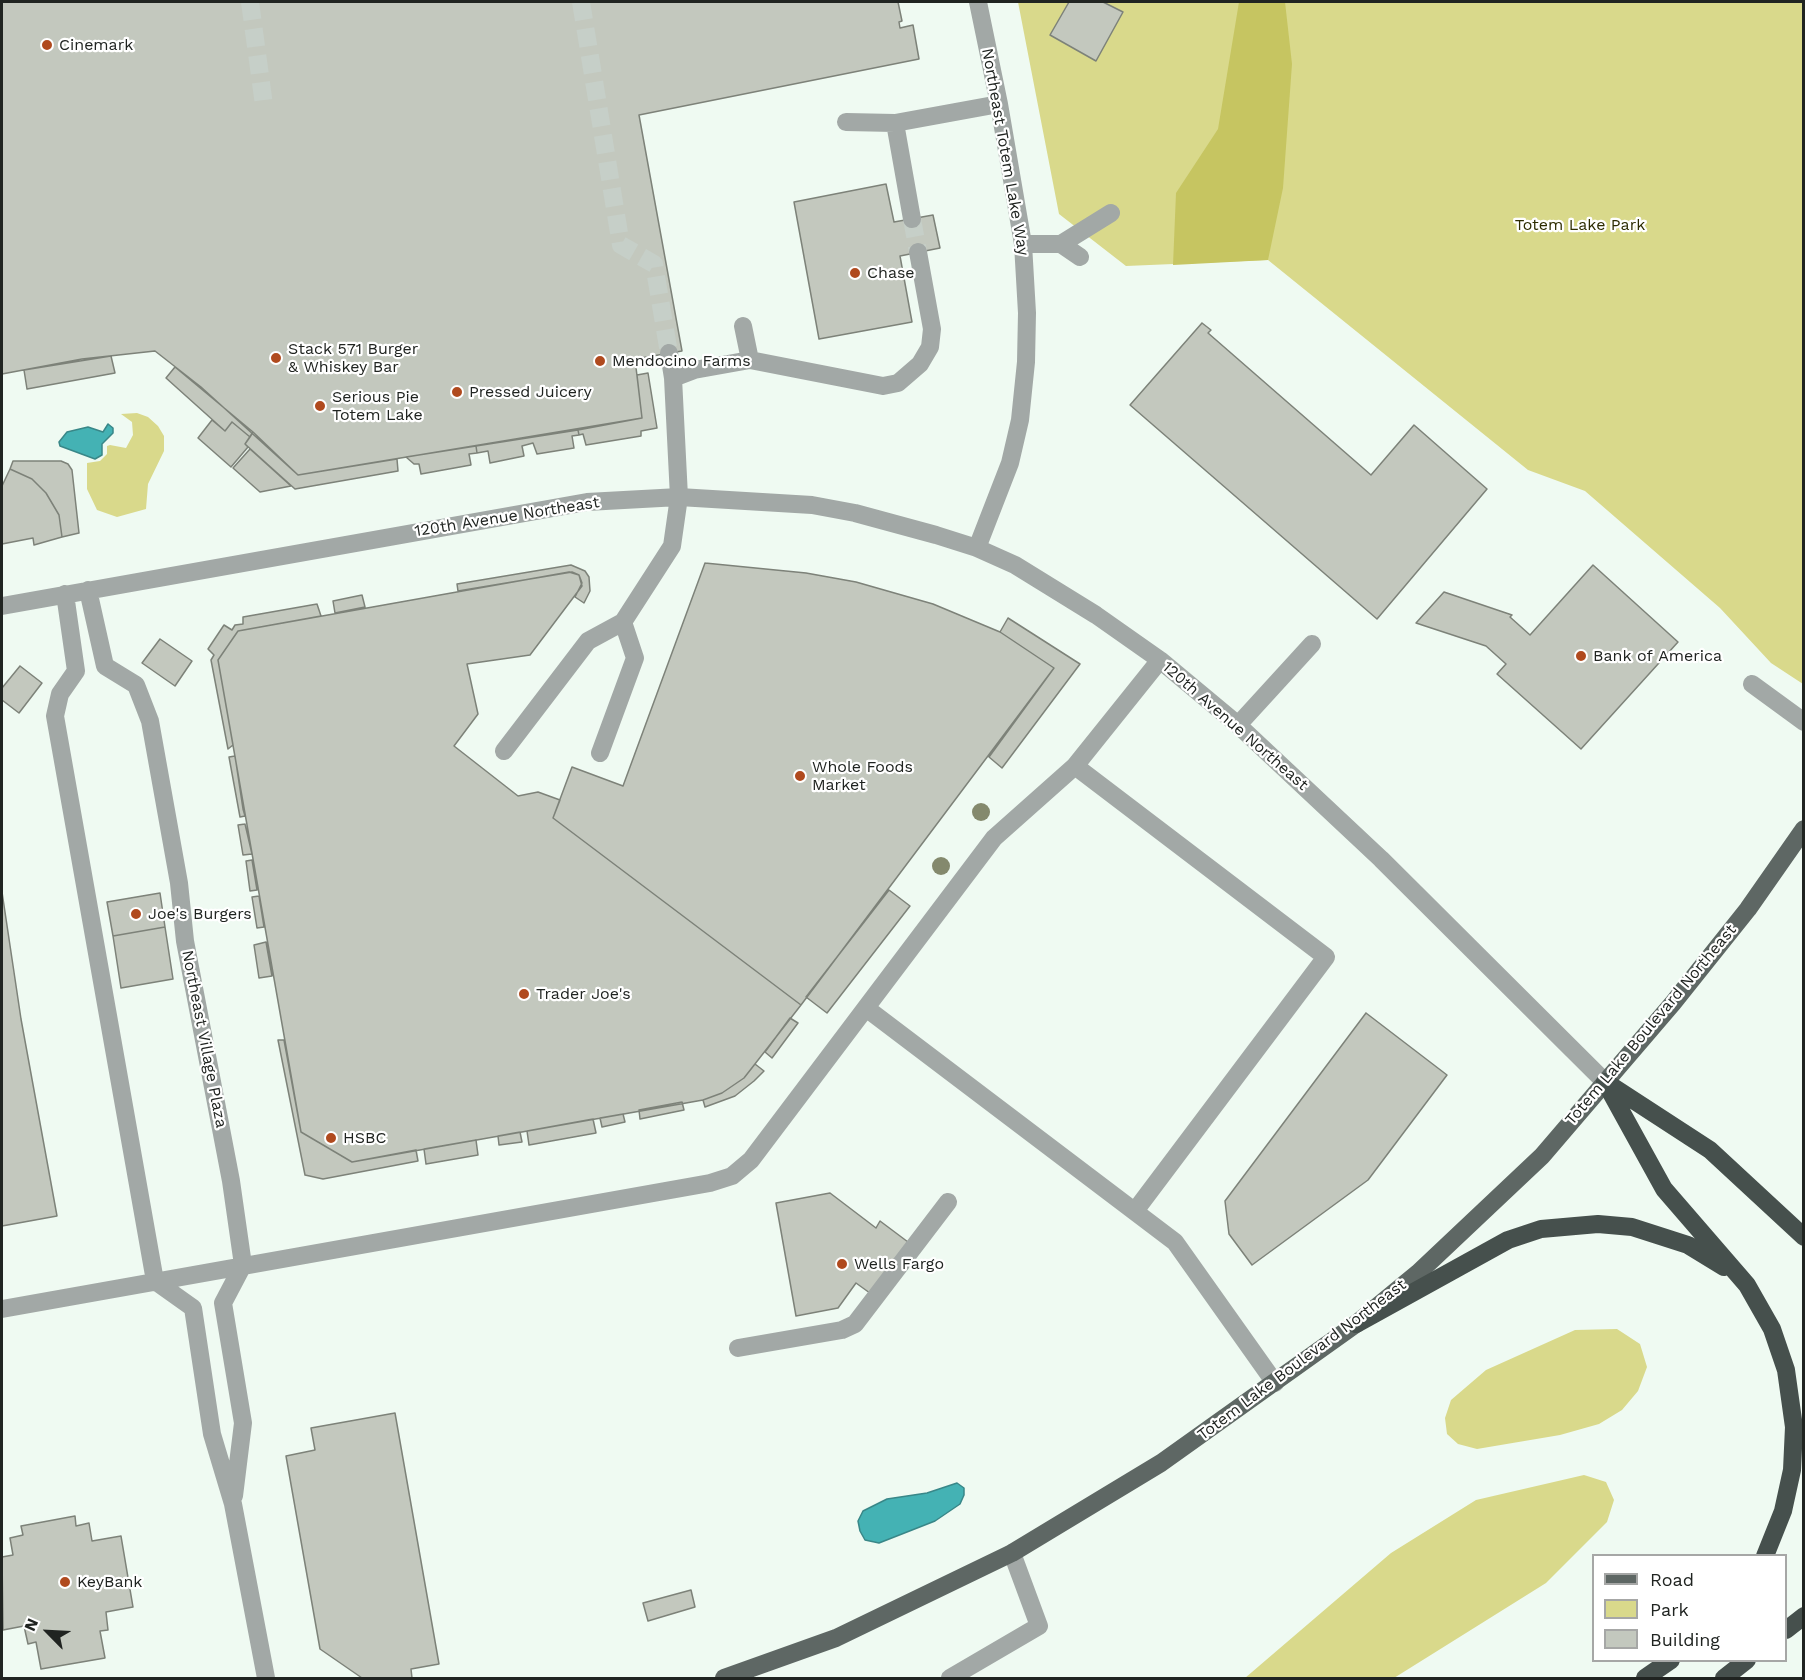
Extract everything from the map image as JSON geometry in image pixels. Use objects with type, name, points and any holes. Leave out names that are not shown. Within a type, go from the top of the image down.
[{"type":"highway","points":[[1605,1082],[1710,1150],[1803,1237]]},
{"type":"highway","points":[[1605,1082],[1664,1189],[1747,1285],[1772,1329],[1786,1370],[1794,1427],[1792,1470],[1784,1511],[1766,1554]]},
{"type":"highway","points":[[1356,1324],[1508,1240],[1541,1229],[1569,1225],[1598,1224],[1632,1227],[1666,1236],[1718,1262],[1747,1285]]},
{"type":"highway","points":[[1787,1628],[1803,1616]]},
{"type":"highway","points":[[1645,1678],[1668,1662]]},
{"type":"highway","points":[[1724,1678],[1744,1662]]},
{"type":"main road","name":"Totem Lake Boulevard Northeast","points":[[724,1678],[836,1638],[1012,1553],[1161,1463],[1356,1324],[1418,1274],[1542,1156],[1673,1003],[1748,909],[1803,829]]},
{"type":"street","name":"Northeast Totem Lake Way","points":[[977,548],[1010,463],[1020,420],[1026,352],[1023,244],[999,104],[978,2]]},
{"type":"street","points":[[846,122],[895,123],[999,104]]},
{"type":"street","points":[[895,123],[912,219]]},
{"type":"street","points":[[1023,244],[1060,244],[1111,213]]},
{"type":"street","points":[[1060,244],[1080,257]]},
{"type":"street","points":[[673,378],[694,370],[750,360],[883,386],[898,383],[908,377],[920,364],[930,347],[932,329],[918,252]]},
{"type":"street","points":[[743,326],[750,360]]},
{"type":"street","points":[[504,751],[588,641],[623,622],[672,546],[679,497],[673,378],[669,353]]},
{"type":"street","name":"120th Avenue Northeast","points":[[2,606],[587,502],[679,497],[812,505],[866,516],[977,548],[1015,565],[1096,615],[1160,660],[1238,725],[1381,859],[1605,1082]]},
{"type":"street","name":"Northeast Village Plaza","points":[[88,590],[105,666],[136,685],[150,721],[179,883],[185,941],[231,1181],[243,1265]]},
{"type":"street","points":[[65,594],[76,671],[60,694],[55,716],[155,1281],[193,1308],[212,1434],[233,1504],[266,1678]]},
{"type":"street","points":[[600,753],[635,658],[623,622]]},
{"type":"street","points":[[1238,725],[1312,644]]},
{"type":"street","points":[[2,1309],[724,1179],[739,1172],[752,1160],[994,838],[1075,766],[1160,660]]},
{"type":"street","points":[[1752,684],[1803,722]]},
{"type":"street","points":[[1075,766],[1326,957],[1135,1211]]},
{"type":"street","points":[[866,1008],[1175,1242],[1275,1383]]},
{"type":"street","points":[[738,1348],[842,1330],[855,1324],[948,1202]]},
{"type":"street","points":[[233,1504],[243,1423],[224,1302],[243,1265]]},
{"type":"street","points":[[950,1678],[1039,1626],[1012,1553]]},
{"type":"green space","name":"Totem Lake Park","points":[[1018,2],[1803,2],[1803,684],[1771,663],[1720,608],[1585,491],[1528,470],[1268,260],[1126,266],[1059,214]]},
{"type":"green space","points":[[137,413],[148,417],[158,426],[164,436],[164,451],[148,484],[146,509],[117,517],[97,510],[87,489],[87,463],[100,461],[107,454],[107,446],[126,448],[133,435],[132,422],[121,414]]},
{"type":"green space","points":[[1617,1329],[1640,1344],[1647,1367],[1638,1391],[1622,1410],[1599,1424],[1560,1435],[1477,1449],[1458,1444],[1447,1434],[1445,1418],[1451,1400],[1486,1370],[1575,1330]]},
{"type":"green space","points":[[1584,1475],[1606,1482],[1614,1500],[1607,1522],[1546,1583],[1394,1678],[1245,1678],[1391,1553],[1476,1500]]},
{"type":"shaded area","points":[[1239,2],[1285,2],[1292,64],[1283,188],[1268,260],[1173,265],[1176,193],[1218,129]]},
{"type":"water","points":[[108,424],[113,428],[113,433],[102,444],[102,455],[95,459],[60,446],[59,442],[67,432],[88,427],[103,432]]},
{"type":"water","points":[[957,1483],[964,1488],[960,1504],[935,1521],[879,1543],[865,1540],[860,1531],[858,1521],[863,1511],[887,1499],[927,1493]]},
{"type":"building","points":[[2,2],[898,2],[902,21],[899,22],[900,28],[913,25],[919,59],[639,115],[682,351],[635,359],[642,418],[298,475],[201,387],[155,351],[82,359],[2,374]]},
{"type":"building","points":[[1069,2],[1103,2],[1123,12],[1096,61],[1050,35]]},
{"type":"building","name":"Chase","points":[[886,184],[894,222],[933,215],[940,248],[900,256],[912,322],[819,339],[794,202]]},
{"type":"building","points":[[1202,323],[1211,330],[1208,333],[1371,475],[1414,425],[1487,489],[1377,619],[1130,405]]},
{"type":"building","points":[[111,356],[115,373],[27,389],[24,370]]},
{"type":"building","points":[[175,367],[253,432],[250,437],[232,422],[225,431],[166,378]]},
{"type":"building","points":[[648,373],[657,428],[641,431],[641,436],[586,445],[583,434],[579,435],[578,430],[642,418],[637,375]]},
{"type":"building","points":[[212,420],[225,431],[232,422],[250,437],[245,444],[248,447],[231,467],[198,438]]},
{"type":"building","points":[[578,430],[579,435],[572,436],[574,448],[537,454],[533,443],[522,446],[524,456],[490,463],[488,451],[477,453],[476,446]]},
{"type":"building","points":[[253,432],[298,475],[397,459],[398,471],[295,489],[245,444]]},
{"type":"building","points":[[476,446],[477,453],[469,454],[471,465],[421,474],[419,464],[414,464],[406,457]]},
{"type":"building","points":[[250,449],[291,486],[260,492],[233,468]]},
{"type":"building","points":[[13,461],[61,461],[68,464],[72,470],[79,533],[62,537],[59,515],[46,493],[32,479],[10,469]]},
{"type":"building","points":[[10,469],[32,479],[46,493],[59,515],[62,537],[34,545],[33,538],[2,544],[2,486]]},
{"type":"building","name":"Whole Foods Market","points":[[705,563],[806,573],[856,582],[933,604],[1000,632],[1054,668],[801,1005],[553,818],[572,767],[623,786]]},
{"type":"building","points":[[571,565],[585,571],[589,577],[590,591],[584,603],[575,597],[582,583],[579,575],[572,572],[458,591],[457,584]]},
{"type":"building","name":"Bank of America","points":[[1593,565],[1678,642],[1581,749],[1497,674],[1506,664],[1486,646],[1416,623],[1444,592],[1512,615],[1510,617],[1530,635]]},
{"type":"building","points":[[569,572],[579,575],[582,586],[530,655],[467,664],[478,714],[454,746],[518,796],[538,792],[560,800],[553,818],[801,1005],[744,1078],[722,1093],[703,1100],[352,1162],[301,1132],[218,660],[238,631]]},
{"type":"building","points":[[362,595],[365,607],[335,613],[333,601]]},
{"type":"building","points":[[317,604],[321,616],[238,631],[218,660],[233,745],[228,749],[211,660],[214,655],[208,649],[224,625],[232,630],[235,625],[243,624],[243,617]]},
{"type":"building","points":[[1008,618],[1080,664],[1002,768],[989,757],[1054,668],[1000,632]]},
{"type":"building","points":[[160,639],[192,661],[175,686],[142,663]]},
{"type":"building","points":[[20,666],[42,683],[19,713],[2,700],[2,688]]},
{"type":"building","points":[[235,756],[245,816],[240,817],[229,757]]},
{"type":"building","points":[[245,824],[252,854],[243,855],[238,825]]},
{"type":"building","points":[[252,860],[257,890],[250,891],[246,861]]},
{"type":"building","points":[[889,890],[910,906],[827,1013],[806,997]]},
{"type":"building","points":[[2,892],[21,1019],[57,1216],[2,1226]]},
{"type":"building","name":"Joe's Burgers","points":[[160,893],[165,927],[113,936],[107,902]]},
{"type":"building","points":[[259,896],[264,927],[257,928],[252,897]]},
{"type":"building","points":[[165,927],[173,979],[121,988],[113,936]]},
{"type":"building","points":[[266,942],[272,976],[259,978],[254,945]]},
{"type":"building","points":[[1366,1013],[1447,1075],[1368,1180],[1252,1265],[1229,1234],[1225,1201]]},
{"type":"building","points":[[790,1018],[798,1023],[772,1058],[765,1052]]},
{"type":"building","points":[[278,1040],[284,1040],[301,1132],[352,1162],[416,1150],[418,1161],[323,1179],[305,1175]]},
{"type":"building","points":[[755,1064],[764,1071],[754,1081],[735,1096],[705,1107],[703,1100],[722,1093],[744,1078]]},
{"type":"building","points":[[682,1102],[684,1110],[640,1119],[639,1110]]},
{"type":"building","points":[[623,1114],[625,1122],[602,1127],[600,1118]]},
{"type":"building","points":[[593,1119],[596,1133],[529,1145],[527,1131]]},
{"type":"building","points":[[520,1132],[522,1142],[499,1145],[498,1136]]},
{"type":"building","points":[[476,1140],[478,1155],[426,1164],[424,1149]]},
{"type":"building","name":"Wells Fargo","points":[[830,1193],[876,1228],[880,1221],[912,1245],[874,1296],[856,1283],[838,1308],[796,1316],[776,1203]]},
{"type":"building","points":[[395,1413],[439,1664],[411,1669],[412,1678],[362,1678],[320,1649],[286,1456],[315,1450],[311,1428]]},
{"type":"building","name":"KeyBank","points":[[75,1516],[76,1526],[89,1523],[92,1541],[121,1536],[133,1607],[106,1612],[108,1630],[100,1631],[105,1658],[41,1669],[36,1642],[28,1644],[24,1626],[3,1630],[2,1557],[13,1555],[10,1538],[23,1535],[21,1526]]},
{"type":"building","points":[[691,1590],[695,1607],[648,1621],[643,1603]]},
{"type":"tunnel","points":[[250,2],[264,105]]},
{"type":"tunnel","points":[[581,2],[621,245],[654,264],[669,353]]},
{"type":"tunnel","points":[[912,219],[918,252]]},
{"type":"place","name":"Cinemark","points":[[47,45]]},
{"type":"place","name":"Chase","points":[[855,273]]},
{"type":"place","name":"Stack 571 Burger & Whiskey Bar","points":[[276,358]]},
{"type":"place","name":"Mendocino Farms","points":[[600,361]]},
{"type":"place","name":"Pressed Juicery","points":[[457,392]]},
{"type":"place","name":"Serious Pie Totem Lake","points":[[320,406]]},
{"type":"place","name":"Bank of America","points":[[1581,656]]},
{"type":"place","name":"Whole Foods Market","points":[[800,776]]},
{"type":"place","name":"Joe's Burgers","points":[[136,914]]},
{"type":"place","name":"Trader Joe's","points":[[524,994]]},
{"type":"place","name":"HSBC","points":[[331,1138]]},
{"type":"place","name":"Wells Fargo","points":[[842,1264]]},
{"type":"place","name":"KeyBank","points":[[65,1582]]}]
